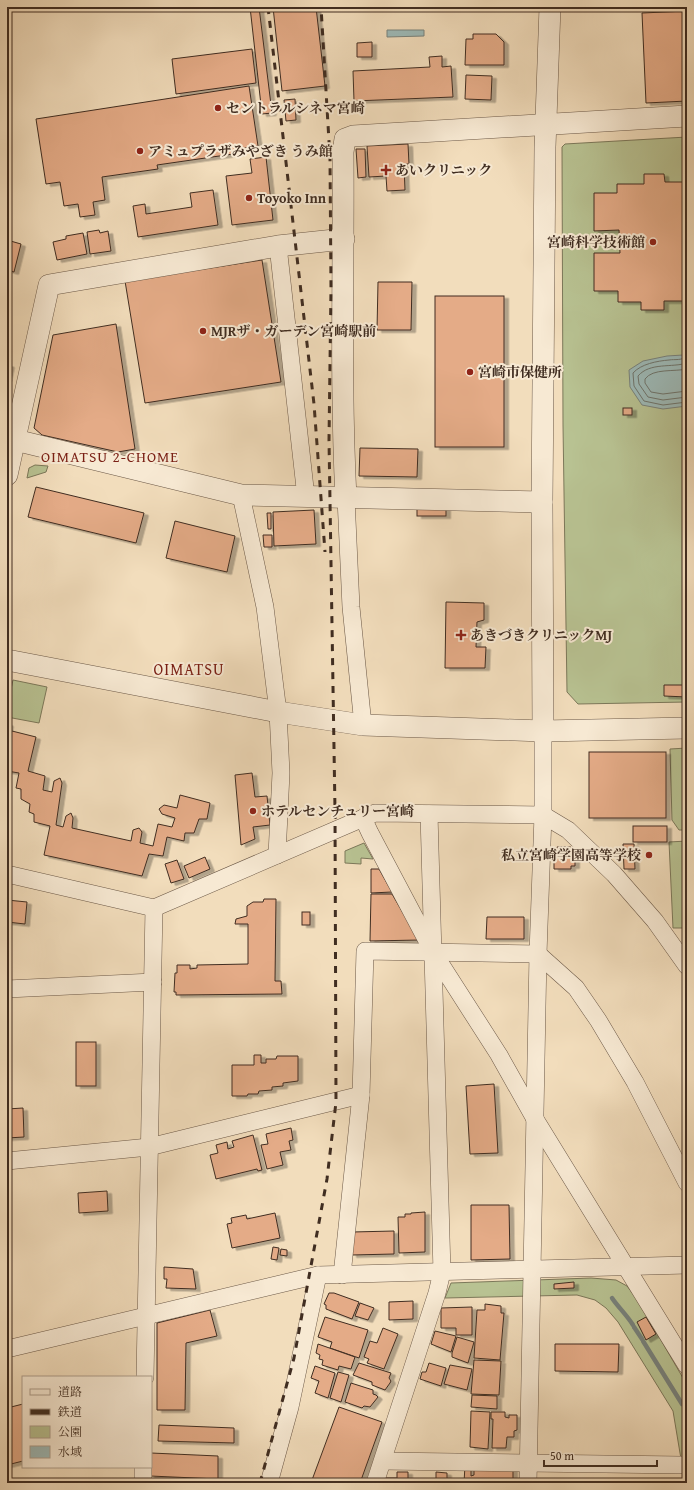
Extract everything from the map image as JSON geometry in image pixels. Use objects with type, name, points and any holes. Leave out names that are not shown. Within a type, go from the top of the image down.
[{"type":"street","points":[[528,1483],[538,954],[543,815],[542,502],[545,125],[550,7]]},
{"type":"street","points":[[363,725],[351,607],[344,456],[343,152],[345,140],[353,136],[687,116]]},
{"type":"street","points":[[7,475],[49,285],[278,246],[344,239]]},
{"type":"street","points":[[278,246],[306,497]]},
{"type":"street","points":[[15,440],[240,495],[542,502]]},
{"type":"street","points":[[240,495],[265,607],[278,712],[281,773],[277,855]]},
{"type":"street","points":[[7,660],[278,712],[363,725],[543,730],[687,728]]},
{"type":"street","points":[[7,874],[154,908],[375,813],[543,815],[568,830],[614,874],[655,921],[687,966]]},
{"type":"street","points":[[376,1483],[442,1272],[429,814]]},
{"type":"street","points":[[363,818],[373,840],[433,952],[499,1055],[535,1119],[687,1366]]},
{"type":"street","points":[[145,1376],[154,908]]},
{"type":"street","points":[[342,1274],[361,1095],[364,951],[538,954],[576,988],[598,1020],[636,1082],[687,1183]]},
{"type":"street","points":[[7,989],[153,982]]},
{"type":"street","points":[[7,1161],[149,1147],[361,1095]]},
{"type":"street","points":[[7,1349],[318,1275],[687,1265]]},
{"type":"street","points":[[269,1483],[290,1407],[318,1275]]},
{"type":"street","points":[[383,1461],[682,1465]]},
{"type":"street","points":[[143,1483],[144,1468]]},
{"type":"green space","points":[[687,137],[687,702],[578,704],[567,692],[563,425],[562,147],[565,144]]},
{"type":"green space","points":[[35,465],[48,466],[46,472],[27,478],[29,468]]},
{"type":"green space","points":[[13,680],[47,687],[39,723],[7,717],[7,708]]},
{"type":"green space","points":[[687,748],[687,830],[679,830],[672,820],[670,749]]},
{"type":"green space","points":[[687,841],[687,928],[673,928],[669,842]]},
{"type":"green space","points":[[364,843],[373,859],[361,858],[361,864],[345,863],[345,851]]},
{"type":"green space","points":[[591,1278],[616,1280],[627,1286],[637,1299],[683,1378],[687,1388],[687,1483],[685,1483],[673,1411],[618,1322],[606,1308],[595,1300],[577,1295],[445,1298],[451,1283]]},
{"type":"water","points":[[387,30],[424,30],[424,36],[387,37]]},
{"type":"water","points":[[687,330],[687,406],[663,409],[642,405],[630,387],[629,370],[643,361],[667,356],[683,355]]},
{"type":"building","points":[[250,7],[259,7],[272,113],[262,114]]},
{"type":"building","points":[[273,7],[316,7],[325,86],[282,91]]},
{"type":"building","points":[[687,11],[687,101],[646,103],[642,13]]},
{"type":"building","points":[[473,34],[496,34],[504,42],[504,65],[465,65],[466,39],[473,39]]},
{"type":"building","points":[[372,42],[372,57],[357,57],[357,43]]},
{"type":"building","points":[[252,49],[256,83],[176,94],[172,59]]},
{"type":"building","points":[[442,56],[442,67],[451,66],[453,97],[354,101],[353,71],[430,67],[429,57]]},
{"type":"building","points":[[466,75],[492,76],[491,100],[465,99]]},
{"type":"building","name":"アミュプラザみやざき うみ館","points":[[249,86],[258,146],[239,149],[240,153],[157,165],[158,169],[102,177],[105,200],[93,202],[95,215],[80,217],[78,204],[64,206],[60,182],[46,184],[36,119]]},
{"type":"building","points":[[295,99],[296,120],[286,121],[284,100]]},
{"type":"building","name":"あいクリニック","points":[[408,144],[409,164],[404,164],[405,190],[387,191],[386,176],[369,177],[367,146]]},
{"type":"building","points":[[356,149],[365,149],[366,177],[358,178]]},
{"type":"building","name":"Toyoko Inn","points":[[266,157],[273,220],[232,225],[226,176],[252,173],[250,159]]},
{"type":"building","name":"宮崎科学技術館","points":[[644,174],[664,174],[665,182],[687,182],[687,301],[664,301],[664,310],[641,310],[641,302],[618,302],[618,291],[594,291],[594,253],[620,253],[619,230],[594,231],[594,193],[617,193],[617,184],[644,184]]},
{"type":"building","points":[[213,190],[218,225],[138,237],[133,206],[145,204],[146,214],[192,207],[190,193]]},
{"type":"building","points":[[99,230],[100,233],[108,231],[111,251],[90,254],[87,232]]},
{"type":"building","points":[[83,233],[87,254],[57,260],[53,242],[66,239],[66,236]]},
{"type":"building","points":[[7,240],[21,244],[14,272],[7,270]]},
{"type":"building","name":"MJRザ・ガーデン宮崎駅前","points":[[262,260],[281,382],[145,403],[125,281]]},
{"type":"building","points":[[378,282],[412,282],[411,330],[377,330]]},
{"type":"building","name":"宮崎市保健所","points":[[435,296],[504,296],[504,447],[435,447]]},
{"type":"building","points":[[116,324],[135,449],[118,452],[42,435],[34,428],[53,335]]},
{"type":"building","points":[[7,364],[10,365],[7,379]]},
{"type":"building","points":[[623,408],[632,408],[632,415],[623,415]]},
{"type":"building","points":[[360,448],[418,449],[417,477],[359,476]]},
{"type":"building","points":[[36,487],[144,513],[136,543],[28,517]]},
{"type":"building","points":[[417,508],[446,508],[446,516],[417,516]]},
{"type":"building","points":[[314,510],[316,544],[274,546],[273,512]]},
{"type":"building","points":[[267,513],[271,513],[271,529],[268,529]]},
{"type":"building","points":[[175,521],[235,536],[227,572],[166,558]]},
{"type":"building","points":[[263,535],[272,535],[272,547],[264,547]]},
{"type":"building","name":"あきづきクリニックMJ","points":[[446,602],[484,603],[484,620],[477,622],[476,647],[486,647],[485,668],[445,668]]},
{"type":"building","points":[[664,685],[687,685],[687,697],[664,696]]},
{"type":"building","points":[[7,723],[9,724],[8,730],[36,737],[28,771],[45,776],[43,790],[52,792],[54,781],[60,778],[62,783],[56,825],[63,827],[66,816],[71,813],[73,818],[72,828],[131,841],[133,830],[139,828],[142,832],[140,843],[153,846],[158,824],[172,827],[175,818],[162,814],[159,809],[164,805],[177,808],[180,795],[210,803],[207,819],[199,819],[194,833],[185,833],[184,841],[167,837],[163,856],[149,854],[142,876],[44,855],[50,826],[34,822],[34,814],[29,812],[30,804],[21,799],[21,789],[16,788],[19,773],[7,771]]},
{"type":"building","points":[[589,752],[666,752],[666,818],[589,818]]},
{"type":"building","name":"ホテルセンチュリー宮崎","points":[[252,773],[255,797],[267,796],[270,825],[253,827],[255,839],[241,845],[235,775]]},
{"type":"building","points":[[633,826],[667,826],[667,842],[633,842]]},
{"type":"building","points":[[623,844],[634,844],[635,869],[624,869]]},
{"type":"building","points":[[557,847],[571,847],[571,850],[575,850],[575,866],[571,866],[571,869],[554,869],[554,852],[557,852]]},
{"type":"building","points":[[205,857],[210,869],[189,878],[184,866]]},
{"type":"building","points":[[177,860],[184,879],[171,883],[165,864]]},
{"type":"building","points":[[371,869],[379,869],[392,892],[371,893]]},
{"type":"building","points":[[371,894],[392,894],[419,940],[370,941]]},
{"type":"building","points":[[264,899],[276,899],[275,981],[281,981],[282,994],[176,995],[176,992],[174,992],[177,965],[190,965],[190,969],[197,968],[197,965],[248,964],[248,924],[235,924],[236,919],[247,916],[247,906],[253,902],[263,902]]},
{"type":"building","points":[[7,900],[27,902],[25,924],[7,922]]},
{"type":"building","points":[[302,912],[310,912],[310,925],[302,925]]},
{"type":"building","points":[[487,917],[524,917],[524,939],[486,939]]},
{"type":"building","points":[[76,1042],[96,1042],[96,1086],[76,1086]]},
{"type":"building","points":[[254,1055],[261,1055],[261,1063],[266,1063],[266,1059],[276,1059],[277,1056],[298,1056],[298,1081],[283,1083],[283,1086],[272,1087],[272,1090],[259,1091],[258,1094],[232,1096],[232,1065],[254,1065]]},
{"type":"building","points":[[494,1084],[498,1153],[470,1154],[466,1086]]},
{"type":"building","points":[[23,1108],[24,1137],[7,1138],[7,1109]]},
{"type":"building","points":[[291,1128],[293,1140],[289,1141],[291,1150],[280,1152],[283,1165],[267,1169],[261,1145],[268,1144],[266,1134]]},
{"type":"building","points":[[253,1135],[262,1170],[258,1171],[257,1169],[216,1179],[210,1155],[218,1153],[216,1145],[227,1142],[228,1149],[234,1147],[232,1141]]},
{"type":"building","points":[[107,1191],[108,1211],[79,1213],[78,1193]]},
{"type":"building","points":[[471,1205],[509,1205],[510,1259],[471,1260]]},
{"type":"building","points":[[425,1212],[425,1252],[399,1253],[398,1217],[405,1217],[405,1214]]},
{"type":"building","points":[[275,1213],[280,1238],[232,1248],[227,1224],[232,1223],[231,1218],[246,1215],[247,1219]]},
{"type":"building","points":[[394,1231],[394,1254],[352,1255],[352,1232]]},
{"type":"building","points":[[273,1247],[279,1248],[277,1260],[271,1259]]},
{"type":"building","points":[[281,1249],[287,1250],[287,1256],[280,1255]]},
{"type":"building","points":[[164,1267],[193,1269],[196,1289],[166,1288],[167,1279],[164,1279]]},
{"type":"building","points":[[574,1282],[574,1288],[554,1289],[554,1284]]},
{"type":"building","points":[[329,1293],[334,1293],[359,1302],[352,1319],[326,1309],[326,1305],[324,1304]]},
{"type":"building","points":[[413,1301],[413,1319],[389,1320],[389,1302]]},
{"type":"building","points":[[360,1303],[374,1308],[368,1320],[355,1316]]},
{"type":"building","points":[[485,1304],[501,1306],[501,1313],[504,1313],[500,1360],[474,1358],[477,1310],[485,1310]]},
{"type":"building","points":[[472,1307],[472,1335],[456,1335],[456,1328],[441,1328],[441,1308]]},
{"type":"building","points":[[210,1310],[217,1336],[186,1343],[185,1410],[157,1410],[157,1323]]},
{"type":"building","points":[[325,1317],[368,1330],[359,1358],[330,1348],[332,1342],[318,1337]]},
{"type":"building","points":[[646,1317],[656,1334],[646,1340],[637,1322]]},
{"type":"building","points":[[383,1328],[398,1334],[384,1369],[367,1363],[369,1359],[364,1357],[370,1341],[377,1343]]},
{"type":"building","points":[[435,1331],[456,1336],[451,1352],[431,1344]]},
{"type":"building","points":[[457,1337],[474,1342],[468,1363],[452,1357]]},
{"type":"building","points":[[318,1344],[355,1357],[351,1369],[339,1366],[338,1370],[322,1365],[323,1360],[319,1359],[320,1355],[316,1353]]},
{"type":"building","points":[[555,1344],[619,1344],[618,1372],[555,1371]]},
{"type":"building","points":[[474,1360],[501,1361],[499,1395],[471,1394]]},
{"type":"building","points":[[359,1363],[391,1373],[389,1378],[391,1381],[385,1390],[372,1385],[372,1382],[353,1375]]},
{"type":"building","points":[[429,1363],[446,1368],[441,1386],[420,1379],[422,1372],[426,1372]]},
{"type":"building","points":[[450,1365],[472,1369],[467,1390],[444,1384]]},
{"type":"building","points":[[315,1366],[335,1373],[328,1398],[315,1393],[319,1381],[311,1378]]},
{"type":"building","points":[[338,1372],[349,1375],[341,1402],[330,1398]]},
{"type":"building","points":[[351,1383],[373,1390],[373,1394],[378,1397],[370,1407],[364,1406],[362,1408],[345,1402]]},
{"type":"building","points":[[472,1395],[497,1396],[497,1409],[471,1407]]},
{"type":"building","points":[[22,1404],[22,1461],[7,1465],[7,1408]]},
{"type":"building","points":[[339,1407],[382,1422],[360,1483],[319,1483],[312,1480]]},
{"type":"building","points":[[471,1411],[490,1412],[488,1449],[470,1447]]},
{"type":"building","points":[[491,1412],[505,1412],[505,1417],[509,1418],[509,1415],[517,1415],[517,1430],[514,1431],[514,1437],[507,1437],[506,1448],[492,1448],[493,1419],[491,1419]]},
{"type":"building","points":[[159,1425],[234,1428],[234,1443],[158,1441]]},
{"type":"building","points":[[152,1453],[218,1456],[218,1479],[150,1476],[150,1468],[152,1468]]},
{"type":"building","points":[[465,1465],[471,1465],[471,1476],[474,1475],[474,1466],[513,1467],[513,1478],[511,1483],[464,1483]]},
{"type":"building","points":[[397,1472],[408,1472],[408,1479],[436,1479],[436,1472],[447,1473],[447,1480],[461,1480],[461,1483],[380,1483],[385,1478],[397,1478]]},
{"type":"waterway","points":[[612,1298],[633,1325]]},
{"type":"waterway","points":[[634,1327],[642,1339]]},
{"type":"waterway","points":[[643,1341],[682,1404]]},
{"type":"waterway","points":[[686,1422],[687,1428]]},
{"type":"railway","points":[[268,7],[314,404],[325,552]]},
{"type":"railway","points":[[260,1483],[294,1358],[327,1179],[336,1102],[335,810],[329,440],[331,288],[330,158],[321,7]]},
{"type":"place","name":"セントラルシネマ宮崎","points":[[218,108]]},
{"type":"place","name":"アミュプラザみやざき うみ館","points":[[140,151]]},
{"type":"place","name":"あいクリニック","points":[[386,170]]},
{"type":"place","name":"Toyoko Inn","points":[[249,198]]},
{"type":"place","name":"宮崎科学技術館","points":[[653,242]]},
{"type":"place","name":"MJRザ・ガーデン宮崎駅前","points":[[203,331]]},
{"type":"place","name":"宮崎市保健所","points":[[470,372]]},
{"type":"place","name":"あきづきクリニックMJ","points":[[461,635]]},
{"type":"place","name":"ホテルセンチュリー宮崎","points":[[253,811]]},
{"type":"place","name":"私立宮崎学園高等学校","points":[[649,855]]},
{"type":"district","name":"OIMATSU 2-CHOME","points":[[110,456]]},
{"type":"district","name":"OIMATSU","points":[[189,669]]}]
